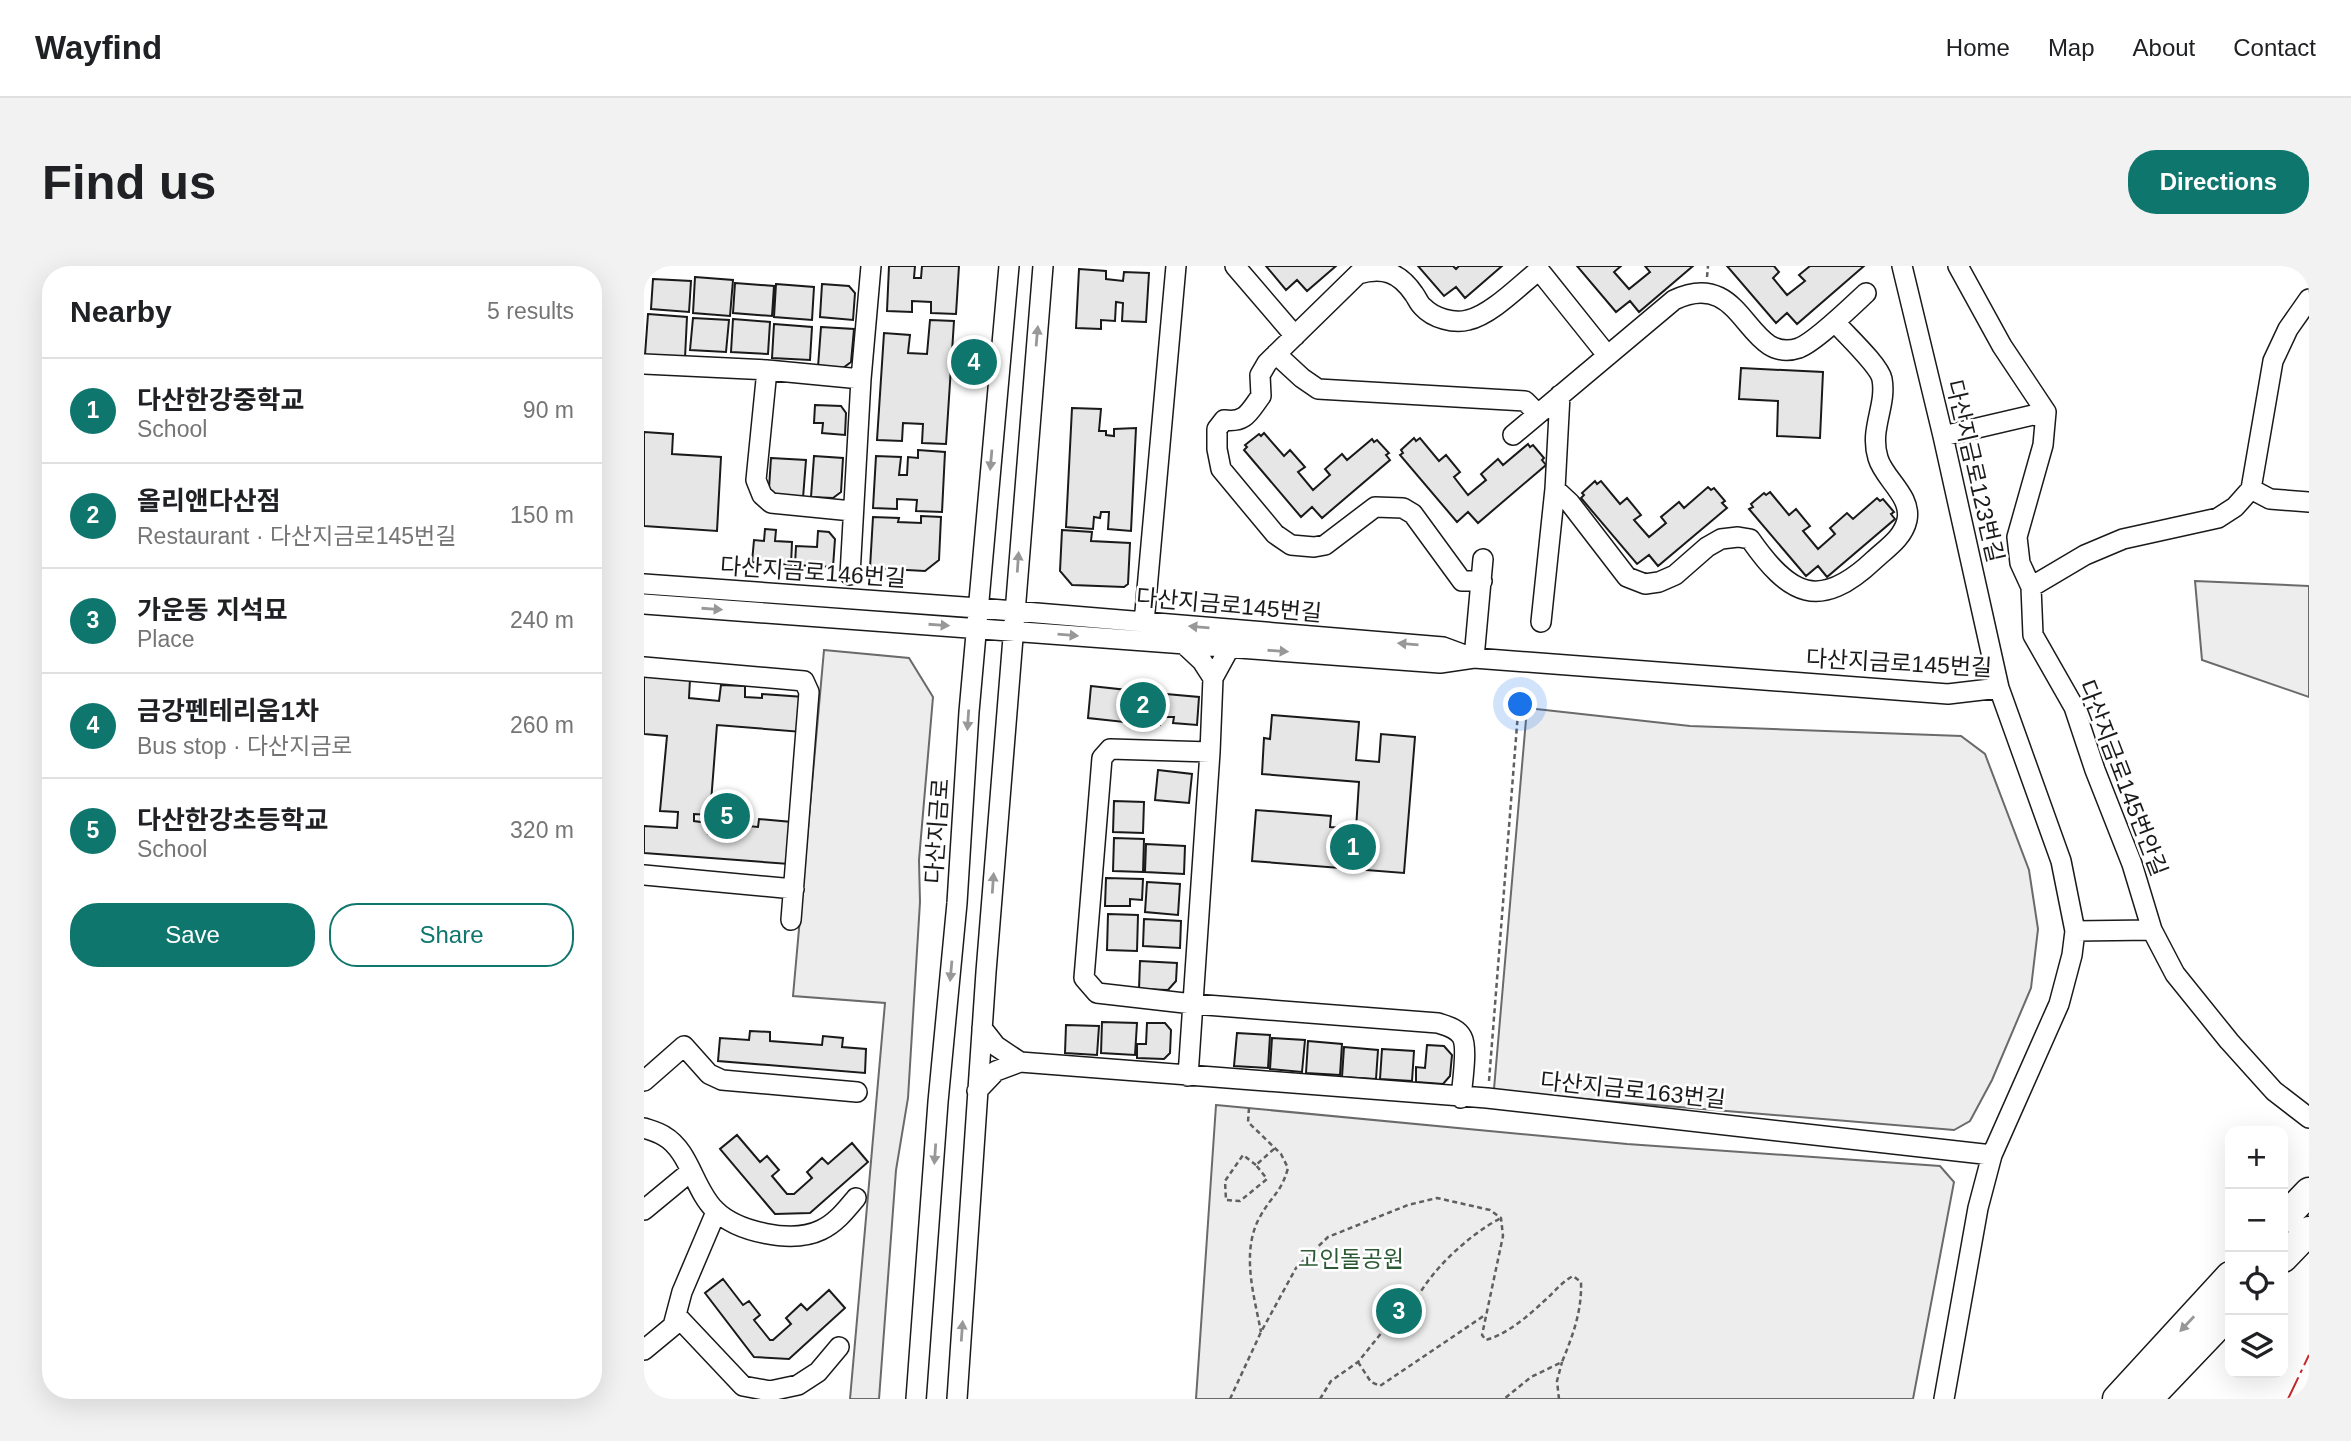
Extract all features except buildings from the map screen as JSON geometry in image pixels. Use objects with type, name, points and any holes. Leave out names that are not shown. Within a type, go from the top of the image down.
[{"type":"highway","points":[[2288,1214],[2309,1192]]},
{"type":"highway","points":[[2288,1253],[2309,1231]]},
{"type":"highway","points":[[2117,1399],[2225,1281]]},
{"type":"highway","points":[[2148,1399],[2228,1315]]},
{"type":"street","points":[[825,598],[850,575],[852,511],[871,266]]},
{"type":"street","name":"다산지금로","points":[[916,1399],[938,1102],[957,903],[977,617],[1009,266]]},
{"type":"street","points":[[957,1399],[977,1091],[1043,266]]},
{"type":"street","points":[[1144,623],[1176,266]]},
{"type":"street","points":[[1235,266],[1295,335]]},
{"type":"street","name":"다산지금로123번길","points":[[1902,266],[1944,436],[1999,688]]},
{"type":"street","points":[[1944,436],[2046,412],[2002,346],[1958,266]]},
{"type":"street","points":[[1482,581],[1462,581],[1413,514],[1403,508],[1375,507],[1325,545],[1291,545],[1275,534],[1221,469],[1217,429],[1224,420],[1236,422],[1244,418],[1261,396],[1260,375],[1267,363],[1358,274],[1370,270],[1384,271],[1400,277],[1423,307],[1435,315],[1450,321],[1468,321],[1485,314],[1539,270],[1607,355]]},
{"type":"street","points":[[1513,435],[1674,300],[1698,288],[1712,289],[1727,296],[1772,347],[1784,350],[1800,348],[1866,293]]},
{"type":"street","points":[[2031,587],[2085,555],[2123,539],[2218,519],[2235,507],[2251,489],[2273,360],[2288,329],[2309,299]]},
{"type":"street","points":[[1555,489],[1570,503],[1627,577],[1645,584],[1659,582],[1675,575],[1707,547],[1721,540],[1738,537],[1750,539],[1782,578],[1806,592],[1824,591],[1845,584],[1903,534],[1908,516],[1906,501],[1878,461],[1874,438],[1882,398],[1882,379],[1877,367],[1835,321]]},
{"type":"street","points":[[1276,354],[1301,378],[1318,389],[1525,401],[1538,414]]},
{"type":"street","points":[[644,364],[767,370],[861,379]]},
{"type":"street","points":[[767,370],[756,480],[762,495],[771,503],[852,511]]},
{"type":"street","points":[[1541,622],[1555,489],[1560,395]]},
{"type":"street","name":"다산지금로145번안길","points":[[2046,412],[2043,445],[2017,537],[2021,563],[2031,587],[2034,635],[2074,707],[2095,770],[2129,854],[2152,930],[2175,974],[2274,1091],[2309,1118]]},
{"type":"street","points":[[2251,489],[2270,499],[2309,502]]},
{"type":"street","points":[[1474,659],[1483,559]]},
{"type":"street","points":[[850,575],[877,602]]},
{"type":"street","name":"다산지금로146번길","points":[[644,584],[877,602],[977,617]]},
{"type":"street","name":"다산지금로146번길","points":[[644,604],[977,617]]},
{"type":"street","name":"다산지금로145번길","points":[[977,617],[1186,646],[1440,663],[1474,659],[1948,694],[1999,688],[2061,861],[2075,931],[2072,955],[2059,1004],[1992,1155]]},
{"type":"street","name":"다산지금로145번길","points":[[1014,621],[1144,623],[1443,647],[1474,659]]},
{"type":"street","points":[[1186,646],[1202,661],[1213,678]]},
{"type":"street","points":[[1188,1076],[1213,678],[1230,648]]},
{"type":"street","points":[[644,667],[804,681],[809,692],[791,920]]},
{"type":"street","points":[[1210,752],[1110,749],[1102,758],[1084,978],[1097,993],[1438,1023],[1454,1028],[1462,1037],[1464,1046],[1461,1098]]},
{"type":"street","points":[[644,875],[794,889]]},
{"type":"street","points":[[2075,931],[2152,930]]},
{"type":"street","points":[[982,1028],[996,1046],[1020,1062]]},
{"type":"street","points":[[644,1081],[684,1046],[709,1074],[722,1080],[857,1092]]},
{"type":"street","points":[[977,1091],[996,1071],[1020,1062]]},
{"type":"street","name":"다산지금로163번길","points":[[1020,1062],[1487,1098],[1992,1155]]},
{"type":"street","points":[[644,1128],[666,1136],[682,1155],[716,1212],[754,1232],[790,1237],[819,1231],[839,1218],[856,1198]]},
{"type":"street","points":[[1944,1399],[1978,1208],[1992,1155]]},
{"type":"street","points":[[644,1210],[690,1172]]},
{"type":"street","points":[[644,1350],[673,1326],[682,1293],[716,1212]]},
{"type":"street","points":[[676,1315],[743,1386],[771,1391],[798,1385],[818,1372],[839,1347]]},
{"type":"path","points":[[1487,1098],[1520,687]]},
{"type":"path","points":[[1249,1108],[1248,1122],[1281,1154],[1288,1168],[1283,1187],[1261,1215],[1249,1242],[1252,1282],[1261,1332]]},
{"type":"path","points":[[1256,1165],[1275,1148]]},
{"type":"path","points":[[1243,1155],[1256,1165],[1267,1179],[1240,1201],[1226,1200],[1225,1181],[1243,1155]]},
{"type":"path","points":[[1230,1399],[1261,1332],[1296,1268],[1328,1237],[1408,1205],[1437,1198],[1490,1210],[1501,1218],[1503,1236],[1482,1335],[1486,1340],[1500,1336],[1544,1302],[1562,1282],[1573,1276],[1581,1282],[1582,1296],[1577,1323],[1557,1381],[1559,1399]]},
{"type":"path","points":[[1320,1399],[1331,1381],[1358,1362],[1383,1331],[1408,1319],[1416,1297],[1453,1254],[1485,1227],[1501,1218]]},
{"type":"path","points":[[1358,1362],[1371,1382],[1380,1386],[1485,1315]]},
{"type":"path","points":[[1504,1399],[1531,1377],[1562,1362]]},
{"type":"green space","points":[[2195,581],[2309,586],[2309,697],[2202,660]]},
{"type":"green space","points":[[824,650],[909,658],[933,697],[919,860],[920,902],[908,1098],[896,1170],[879,1399],[850,1399],[885,1003],[793,996]]},
{"type":"green space","points":[[1527,708],[1690,726],[1961,736],[1985,754],[2029,870],[2038,929],[2031,988],[1992,1080],[1970,1121],[1954,1130],[1500,1092],[1494,1089]]},
{"type":"green space","name":"고인돌공원","points":[[1216,1105],[1627,1144],[1940,1166],[1954,1182],[1913,1399],[1196,1399]]},
{"type":"power","points":[[2288,1399],[2309,1355]]},
{"type":"place","name":"금강펜테리움1차","points":[[974,362]]},
{"type":"place","name":"올리앤다산점","points":[[1143,705]]},
{"type":"place","name":"다산한강초등학교","points":[[727,816]]},
{"type":"place","name":"다산한강중학교","points":[[1353,847]]},
{"type":"place","name":"가운동 지석묘","points":[[1399,1311]]}]
